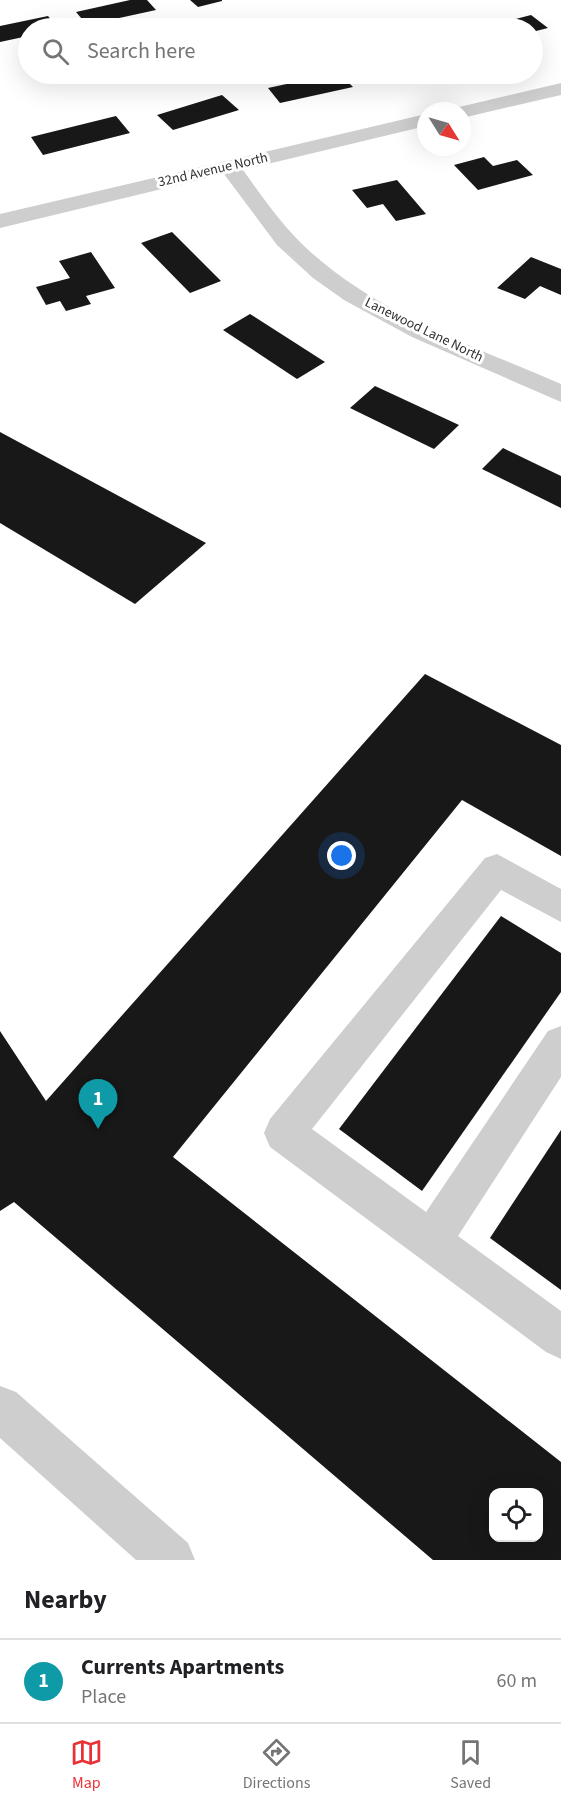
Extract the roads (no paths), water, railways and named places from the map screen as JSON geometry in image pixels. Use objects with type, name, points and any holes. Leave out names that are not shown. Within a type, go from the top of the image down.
[{"type":"street","points":[[471,110],[561,89]]},
{"type":"street","name":"32nd Avenue North","points":[[0,221],[417,122]]},
{"type":"street","name":"Lanewood Lane North","points":[[229,166],[294,249],[330,279],[373,308],[561,394]]},
{"type":"street","points":[[561,907],[497,869],[284,1132],[561,1336]]},
{"type":"street","points":[[431,1240],[561,1044]]},
{"type":"street","points":[[0,1408],[171,1560]]},
{"type":"place","name":"Currents Apartments","points":[[98,1129]]}]
